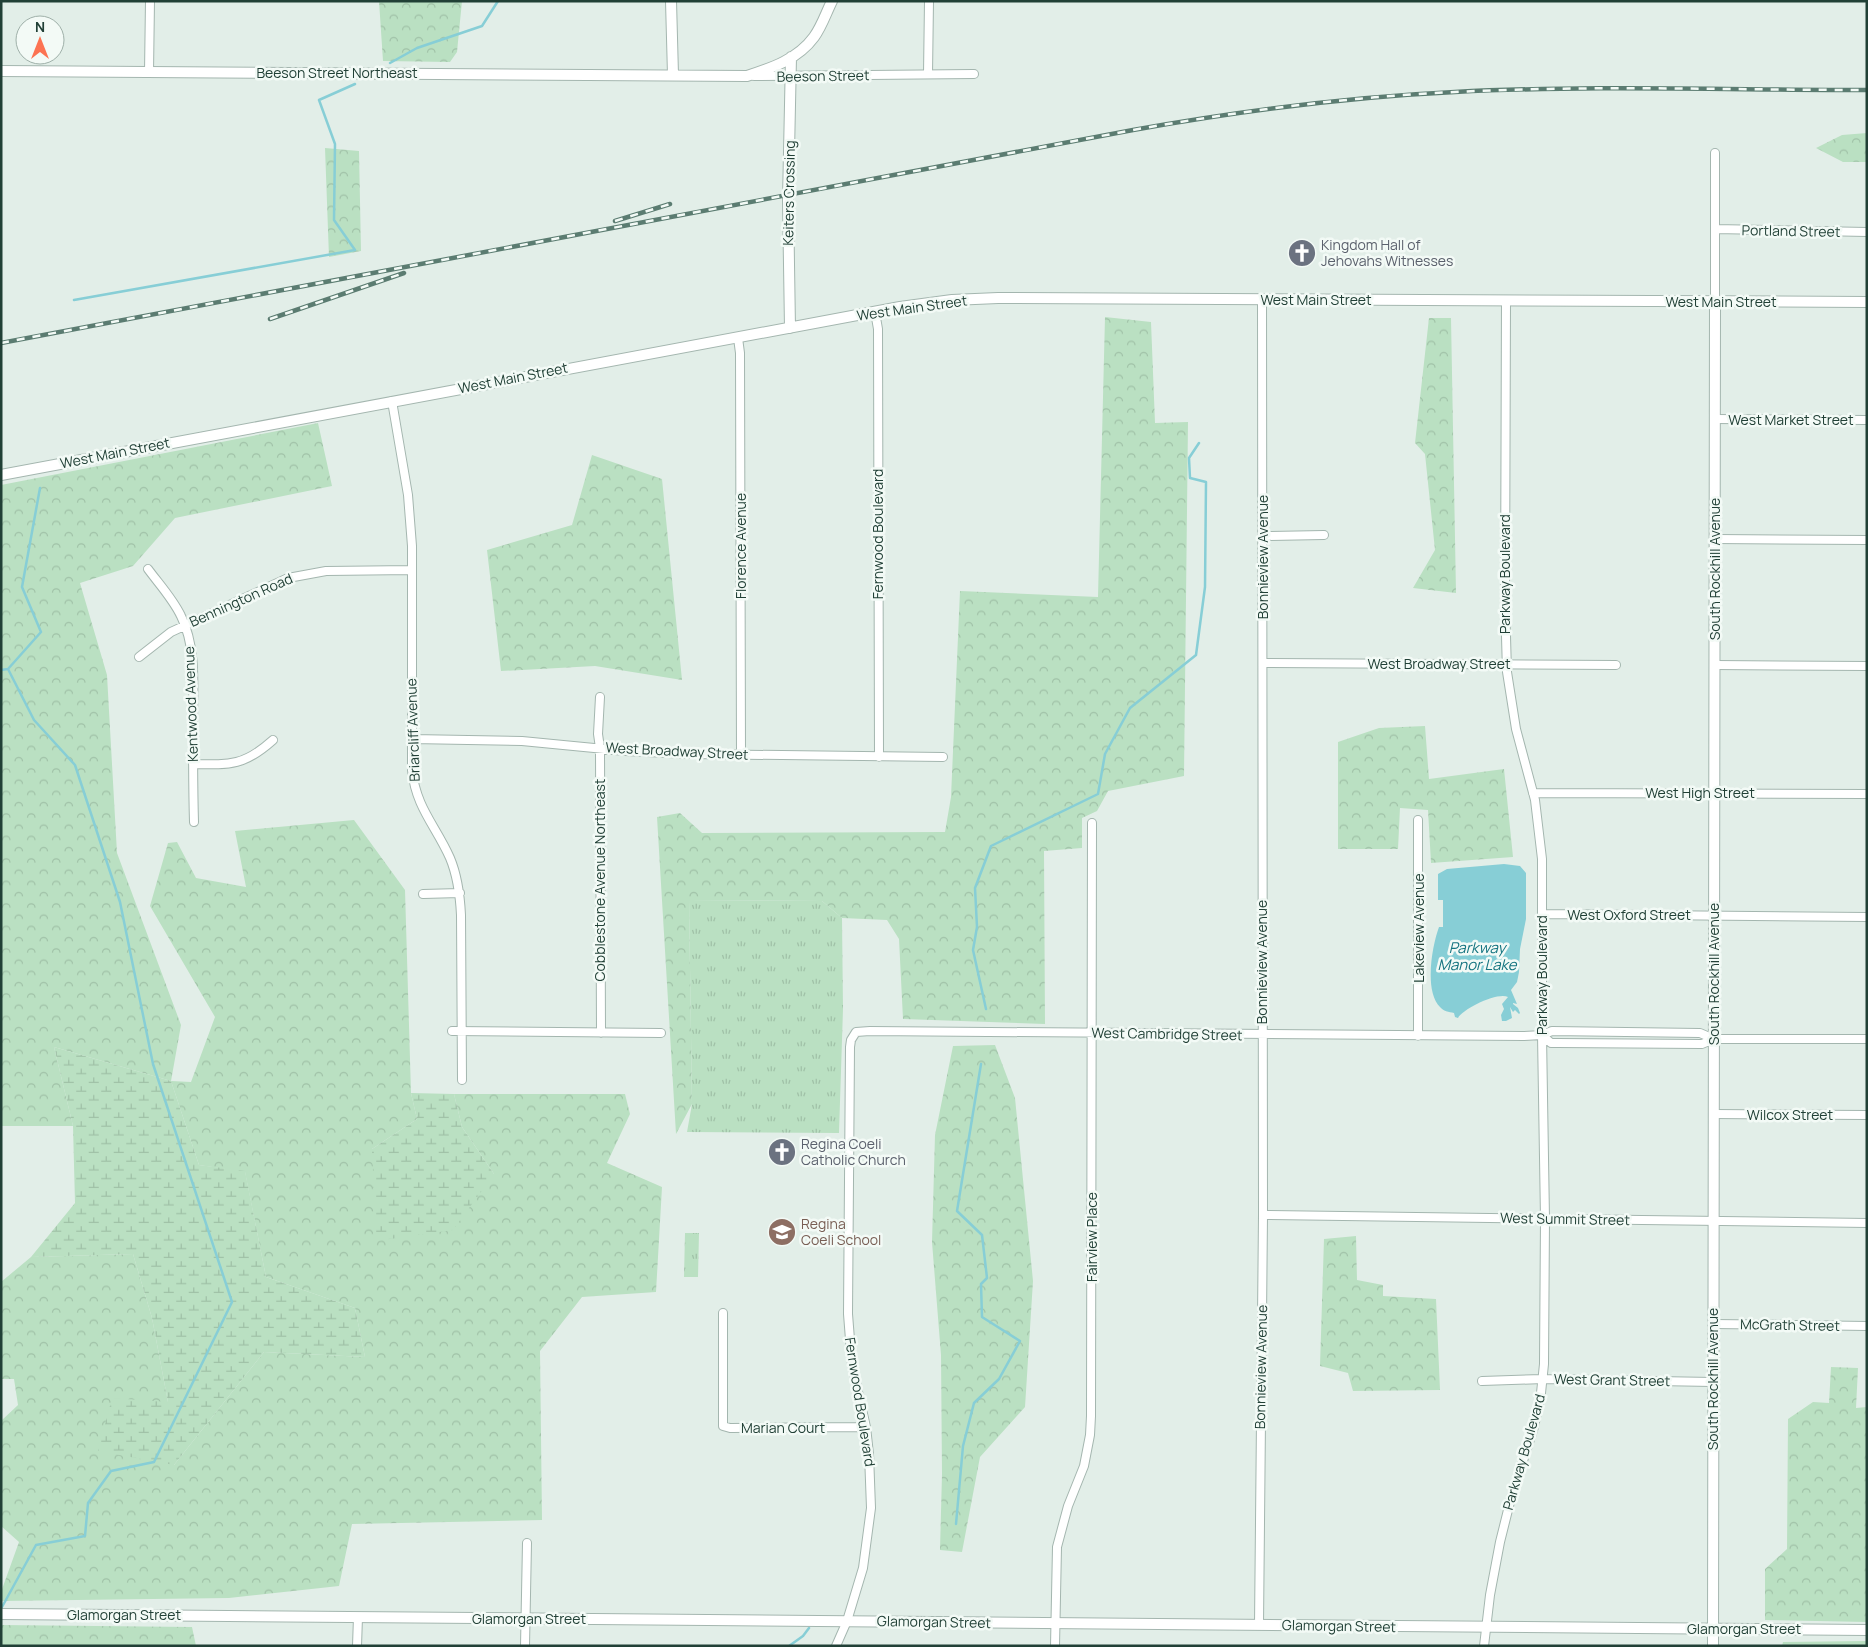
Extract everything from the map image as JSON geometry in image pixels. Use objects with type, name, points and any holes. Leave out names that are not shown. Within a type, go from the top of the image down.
[{"type":"street","points":[[149,72],[150,1]]},
{"type":"street","points":[[671,1],[673,76]]},
{"type":"street","points":[[747,76],[772,68],[807,46],[815,36],[832,1]]},
{"type":"street","points":[[928,74],[929,1]]},
{"type":"street","name":"Keiters Crossing","points":[[790,328],[788,194],[791,57]]},
{"type":"street","name":"Beeson Street Northeast","points":[[1,71],[673,76]]},
{"type":"street","name":"Beeson Street","points":[[673,76],[974,74]]},
{"type":"street","points":[[1715,152],[1715,302]]},
{"type":"street","name":"Portland Street","points":[[1715,229],[1867,232]]},
{"type":"street","name":"West Main Street","points":[[1,475],[875,312],[970,299],[1867,302]]},
{"type":"street","name":"Bonnieview Avenue","points":[[1259,1625],[1263,1215],[1262,299]]},
{"type":"street","name":"Parkway Boulevard","points":[[1484,1646],[1490,1595],[1500,1542],[1509,1505],[1532,1434],[1543,1379],[1545,1219],[1540,833],[1534,793],[1512,711],[1507,664],[1505,601],[1506,300]]},
{"type":"street","name":"South Rockhill Avenue","points":[[1712,1646],[1715,302]]},
{"type":"street","name":"Fernwood Boulevard","points":[[875,312],[878,329],[879,757]]},
{"type":"street","name":"Florence Avenue","points":[[738,338],[741,755]]},
{"type":"street","name":"Briarcliff Avenue","points":[[392,401],[408,495],[412,570],[412,770],[416,795],[450,858],[457,876],[460,893],[462,1080]]},
{"type":"street","name":"West Market Street","points":[[1715,419],[1867,420]]},
{"type":"street","points":[[1263,536],[1324,535]]},
{"type":"street","points":[[1715,539],[1867,540]]},
{"type":"street","name":"Kentwood Avenue","points":[[148,569],[175,605],[185,625],[191,654],[194,822]]},
{"type":"street","name":"Bennington Road","points":[[139,657],[160,639],[185,625],[263,588],[298,575],[336,570],[412,570]]},
{"type":"street","name":"West Broadway Street","points":[[1263,663],[1616,665]]},
{"type":"street","points":[[1715,665],[1867,666]]},
{"type":"street","name":"Cobblestone Avenue Northeast","points":[[600,697],[598,734],[600,748],[601,1033]]},
{"type":"street","name":"West Broadway Street","points":[[412,739],[522,740],[642,752],[943,757]]},
{"type":"street","points":[[193,764],[240,762],[250,757],[272,740]]},
{"type":"street","name":"West High Street","points":[[1534,793],[1867,794]]},
{"type":"street","name":"Lakeview Avenue","points":[[1418,820],[1418,1036]]},
{"type":"street","name":"Fairview Place","points":[[1056,1646],[1057,1547],[1062,1522],[1087,1453],[1091,1416],[1092,823]]},
{"type":"street","points":[[423,894],[460,893]]},
{"type":"street","name":"West Oxford Street","points":[[1542,914],[1867,917]]},
{"type":"street","points":[[452,1031],[661,1034]]},
{"type":"street","name":"West Cambridge Street","points":[[854,1034],[860,1031],[1418,1036],[1542,1035],[1552,1031],[1700,1033],[1714,1038],[1867,1040]]},
{"type":"street","name":"Fernwood Boulevard","points":[[836,1646],[847,1621],[863,1568],[869,1526],[870,1464],[866,1427],[852,1365],[848,1314],[850,1047],[854,1034]]},
{"type":"street","name":"West Cambridge Street","points":[[1542,1035],[1546,1040],[1557,1043],[1702,1044],[1714,1038]]},
{"type":"street","name":"Wilcox Street","points":[[1714,1114],[1867,1115]]},
{"type":"street","name":"West Summit Street","points":[[1263,1215],[1867,1223]]},
{"type":"street","name":"Marian Court","points":[[723,1313],[723,1426],[730,1428],[866,1427]]},
{"type":"street","name":"McGrath Street","points":[[1713,1324],[1867,1326]]},
{"type":"street","name":"West Grant Street","points":[[1482,1381],[1543,1379],[1712,1382]]},
{"type":"street","points":[[524,1646],[527,1543]]},
{"type":"street","name":"Glamorgan Street","points":[[1,1614],[1867,1630]]},
{"type":"street","points":[[357,1646],[358,1617]]},
{"type":"green space","points":[[379,1],[462,1],[457,52],[450,62],[383,61]]},
{"type":"green space","points":[[1867,133],[1867,162],[1843,162],[1816,148],[1842,135]]},
{"type":"green space","points":[[325,148],[359,151],[361,251],[329,257]]},
{"type":"green space","points":[[1105,317],[1151,322],[1155,423],[1188,422],[1184,776],[1108,791],[1097,811],[1082,818],[1082,848],[1044,851],[1045,1024],[903,1019],[899,939],[887,920],[842,918],[822,901],[689,900],[692,1104],[676,1134],[657,817],[680,813],[702,833],[945,832],[951,797],[960,591],[1098,597]]},
{"type":"green space","points":[[1429,318],[1451,318],[1456,593],[1413,588],[1435,550],[1425,454],[1415,443]]},
{"type":"green space","points":[[318,423],[332,486],[175,518],[133,566],[80,583],[107,675],[117,853],[181,1025],[171,1081],[54,1047],[73,1126],[1,1126],[1,485]]},
{"type":"green space","points":[[592,455],[662,479],[682,680],[595,666],[501,671],[487,550],[572,525]]},
{"type":"green space","points":[[1425,726],[1429,779],[1504,769],[1513,857],[1431,863],[1428,810],[1400,808],[1398,849],[1338,849],[1338,742],[1379,728]]},
{"type":"green space","points":[[354,820],[405,890],[411,1093],[417,1119],[372,1149],[494,1174],[462,1127],[454,1094],[625,1094],[630,1114],[607,1163],[662,1187],[656,1292],[582,1297],[540,1351],[542,1520],[352,1524],[339,1586],[229,1598],[1,1601],[1,1592],[19,1542],[1,1526],[1,1421],[18,1405],[14,1379],[1,1379],[1,1282],[31,1257],[133,1254],[152,1318],[168,1402],[174,1465],[264,1352],[365,1357],[355,1308],[266,1277],[245,1172],[199,1165],[171,1081],[191,1082],[215,1017],[150,906],[168,843],[177,842],[196,878],[246,887],[235,831]]},
{"type":"green space","points":[[689,900],[822,901],[842,918],[843,1009],[839,1133],[687,1132],[692,1104]]},
{"type":"green space","points":[[995,1045],[1015,1098],[1033,1281],[1025,1407],[980,1457],[962,1552],[940,1550],[942,1474],[941,1355],[932,1242],[935,1135],[953,1046]]},
{"type":"green space","points":[[54,1047],[171,1081],[199,1165],[245,1171],[266,1277],[355,1308],[365,1357],[264,1352],[174,1465],[98,1451],[112,1398],[168,1402],[152,1318],[133,1254],[31,1257],[75,1203],[73,1126]]},
{"type":"green space","points":[[411,1093],[454,1094],[462,1127],[494,1174],[453,1230],[376,1241],[372,1149],[417,1119]]},
{"type":"green space","points":[[685,1233],[699,1233],[698,1277],[684,1277]]},
{"type":"green space","points":[[1356,1236],[1357,1280],[1383,1285],[1383,1296],[1436,1299],[1440,1390],[1353,1391],[1348,1373],[1320,1366],[1324,1239]]},
{"type":"green space","points":[[1831,1367],[1858,1368],[1856,1408],[1867,1407],[1867,1622],[1765,1620],[1765,1569],[1787,1549],[1788,1419],[1813,1402],[1829,1403]]},
{"type":"green space","points":[[1,1625],[192,1627],[196,1646],[1,1646]]},
{"type":"green space","points":[[1867,1641],[1867,1646],[1782,1646],[1783,1642]]},
{"type":"water","name":"Parkway Manor Lake","points":[[1504,864],[1520,866],[1526,873],[1526,919],[1520,949],[1517,982],[1511,990],[1517,1004],[1513,1004],[1520,1013],[1515,1010],[1513,1012],[1510,1007],[1512,1018],[1502,1021],[1501,1015],[1504,1009],[1502,1004],[1508,997],[1503,996],[1481,1002],[1466,1010],[1458,1018],[1455,1017],[1454,1013],[1441,1008],[1435,1000],[1432,990],[1432,956],[1439,927],[1443,927],[1443,900],[1438,900],[1438,874],[1447,869]]},
{"type":"waterway","points":[[390,63],[417,48],[482,26],[498,1]]},
{"type":"waterway","points":[[74,300],[355,250],[334,220],[335,144],[319,100],[355,84]]},
{"type":"waterway","points":[[986,1009],[973,950],[977,927],[975,888],[991,846],[1098,794],[1105,754],[1130,708],[1196,655],[1205,587],[1206,482],[1190,478],[1189,458],[1199,443]]},
{"type":"waterway","points":[[1,670],[8,669],[41,632],[22,587],[40,488]]},
{"type":"waterway","points":[[2,1607],[36,1545],[85,1536],[88,1503],[111,1471],[154,1462],[232,1302],[153,1064],[120,902],[75,765],[34,720],[8,669]]},
{"type":"waterway","points":[[956,1524],[963,1446],[974,1403],[999,1379],[1020,1341],[982,1317],[981,1284],[987,1278],[982,1235],[957,1211],[981,1064]]},
{"type":"waterway","points":[[789,1646],[803,1636],[809,1628]]},
{"type":"railway","points":[[1,343],[1133,130],[1253,111],[1374,97],[1506,90],[1609,88],[1867,90]]},
{"type":"railway","points":[[615,221],[670,204]]},
{"type":"railway","points":[[270,319],[404,273]]},
{"type":"place","name":"Kingdom Hall of Jehovahs Witnesses","points":[[1302,253]]},
{"type":"place","name":"Regina Coeli Catholic Church","points":[[782,1152]]},
{"type":"place","name":"Regina Coeli School","points":[[782,1232]]}]
